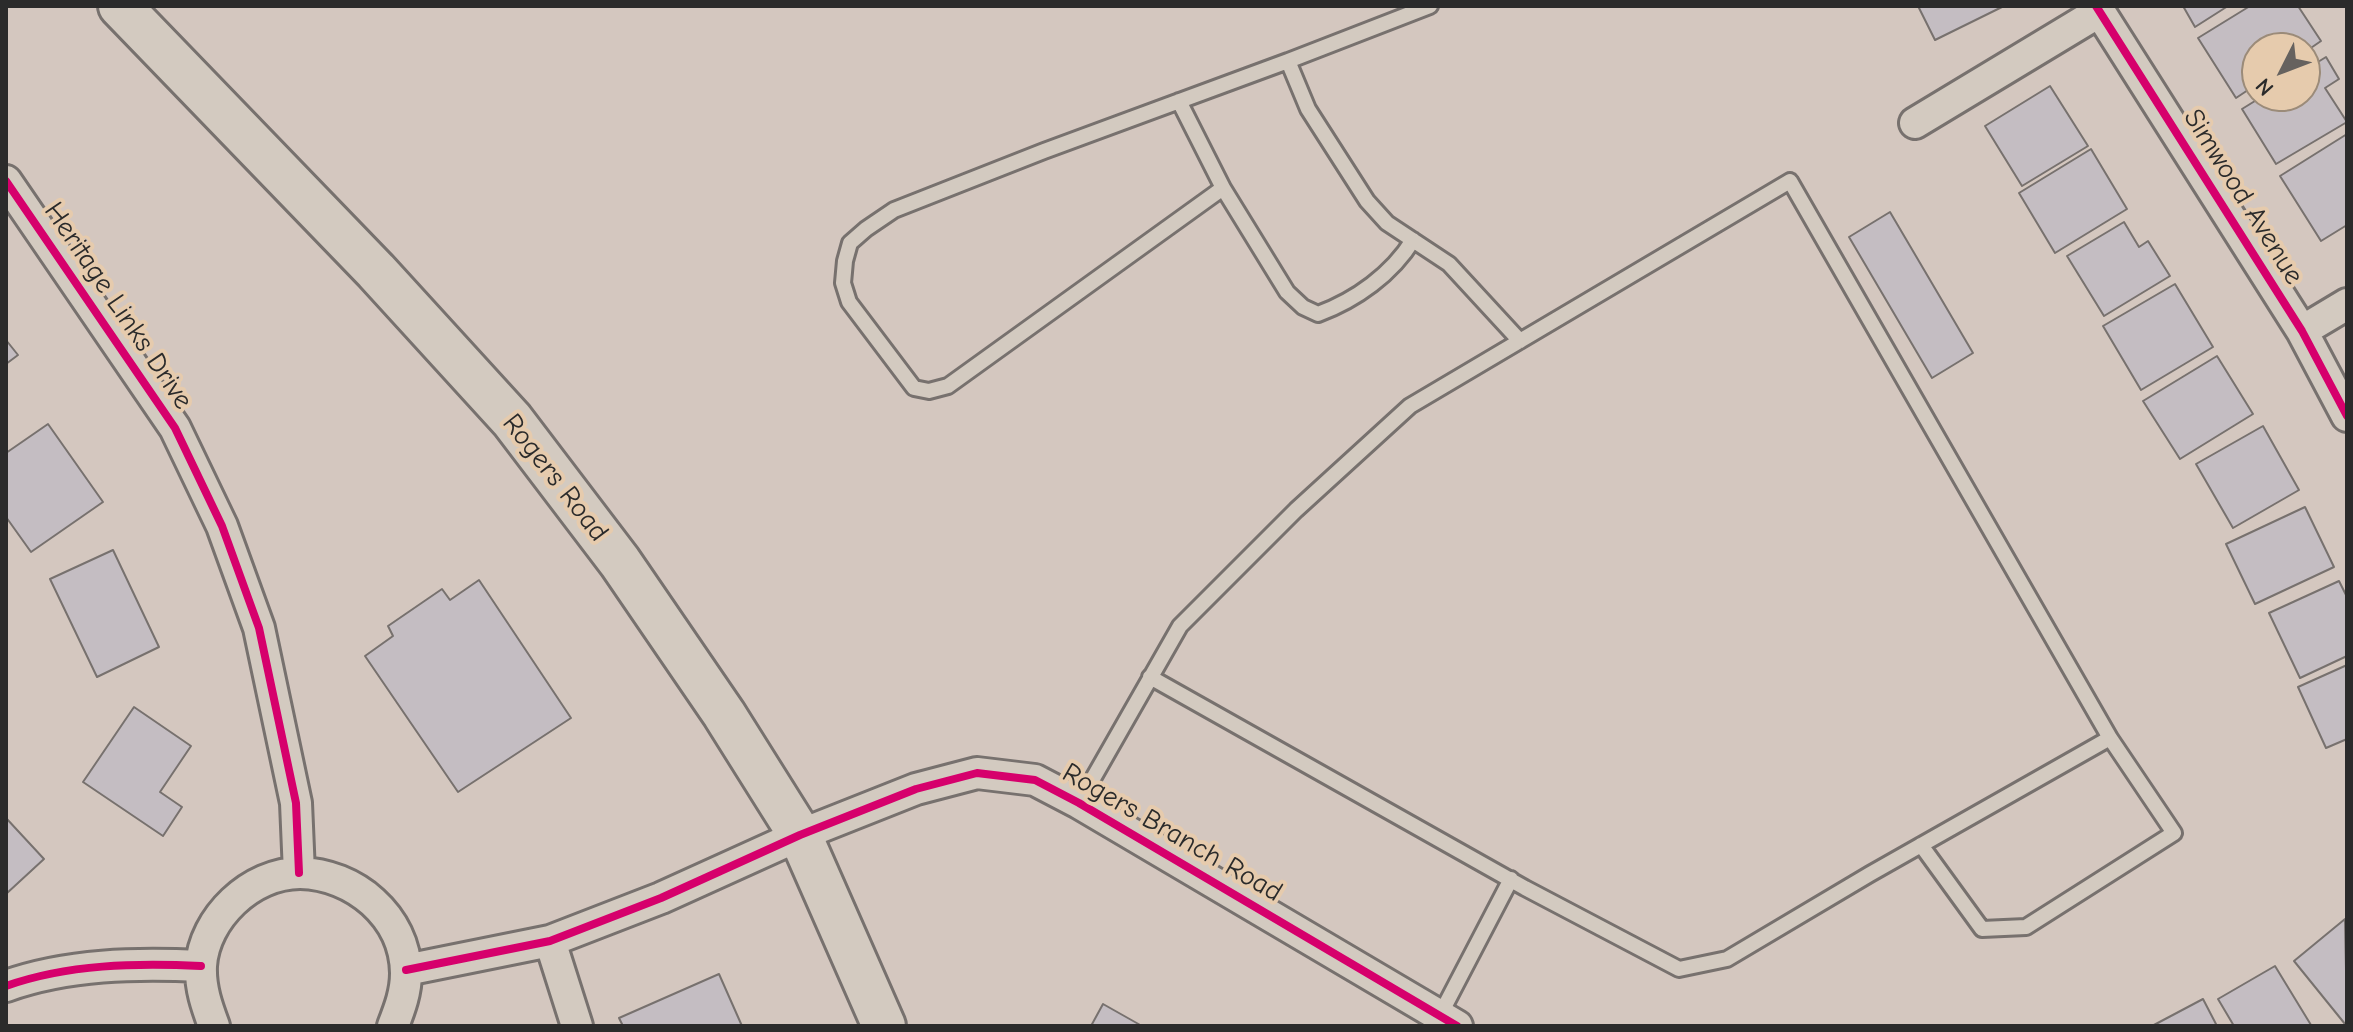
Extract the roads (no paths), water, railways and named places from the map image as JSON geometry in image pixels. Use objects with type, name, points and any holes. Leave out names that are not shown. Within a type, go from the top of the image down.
[{"type":"main road","name":"Rogers Road","points":[[120,6],[376,271],[512,420],[628,575],[724,714],[800,835],[884,1026]]},
{"type":"street","points":[[1915,123],[2097,9]]},
{"type":"street","name":"Simwood Avenue","points":[[2097,9],[2302,331],[2347,416]]},
{"type":"street","name":"Heritage Links Drive","points":[[6,181],[175,428],[222,526],[259,628],[296,803],[299,873]]},
{"type":"street","points":[[2302,331],[2347,304]]},
{"type":"street","name":"Rogers Branch Road","points":[[406,970],[550,941],[661,898],[800,835],[916,789],[977,773],[1035,780],[1079,803],[1444,1023]]},
{"type":"street","points":[[214,1026],[204,997],[201,966],[217,920],[233,901],[252,887],[275,877],[299,873],[330,877],[360,890],[383,912],[399,940],[406,970],[403,1000],[393,1026]]},
{"type":"street","points":[[550,941],[577,1026]]},
{"type":"street","points":[[6,986],[40,974],[140,964],[201,966]]},
{"type":"lane","points":[[1223,188],[948,386],[929,391],[914,388],[849,302],[843,283],[850,243],[894,210],[1430,6]]},
{"type":"lane","points":[[1288,61],[1308,109],[1358,188],[1387,223],[1449,264],[1520,341]]},
{"type":"lane","points":[[1179,101],[1223,188],[1287,292],[1303,307],[1318,314],[1340,306],[1385,274],[1401,259],[1413,240]]},
{"type":"lane","points":[[1079,803],[1180,626],[1296,510],[1410,406],[1790,181],[2110,738],[2174,833],[2026,927],[1982,929],[1921,845]]},
{"type":"lane","points":[[1150,677],[1679,969],[1727,959],[2110,738]]},
{"type":"lane","points":[[1444,1023],[1511,879]]}]
